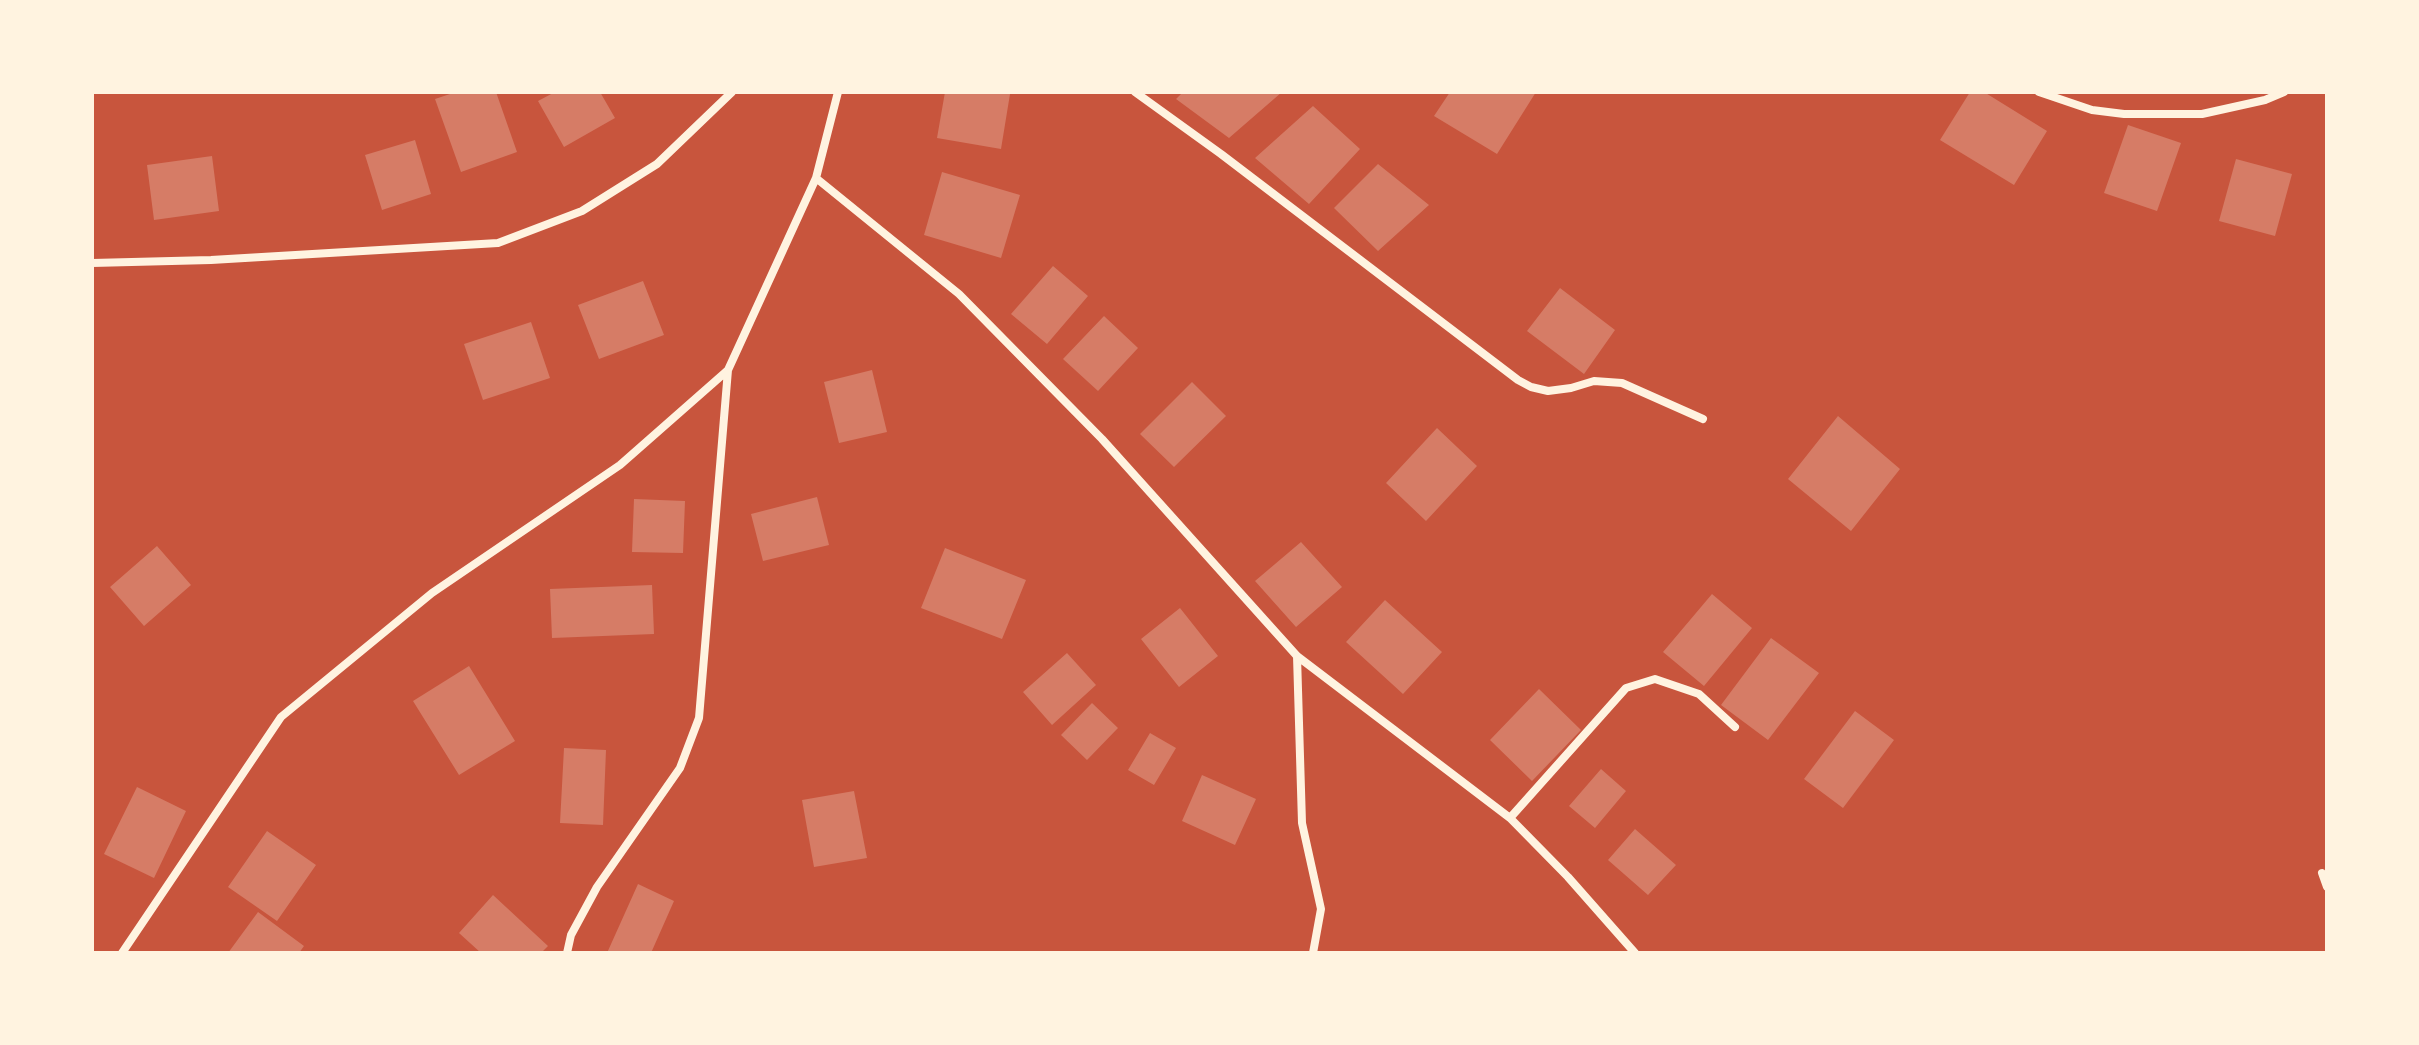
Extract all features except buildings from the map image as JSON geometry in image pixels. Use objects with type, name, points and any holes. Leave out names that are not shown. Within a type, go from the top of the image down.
[{"type":"street","points":[[92,263],[211,260],[498,243],[582,211],[657,164],[732,92]]},
{"type":"street","points":[[567,953],[571,935],[597,887],[680,768],[699,718],[728,370],[816,178],[838,92]]},
{"type":"street","points":[[1135,92],[1518,380],[1548,391],[1594,381],[1622,383],[1703,419]]},
{"type":"street","points":[[2039,92],[2092,110],[2124,114],[2202,114],[2244,106],[2284,92]]},
{"type":"street","points":[[816,178],[959,294],[1102,439],[1297,656],[1510,818],[1568,877],[1635,953]]},
{"type":"street","points":[[122,953],[281,717],[432,593],[620,465],[728,370]]},
{"type":"street","points":[[1297,656],[1302,823],[1321,909],[1313,953]]},
{"type":"street","points":[[1510,818],[1626,688],[1655,679],[1699,694],[1735,727]]},
{"type":"street","points":[[2322,873],[2327,887]]}]
